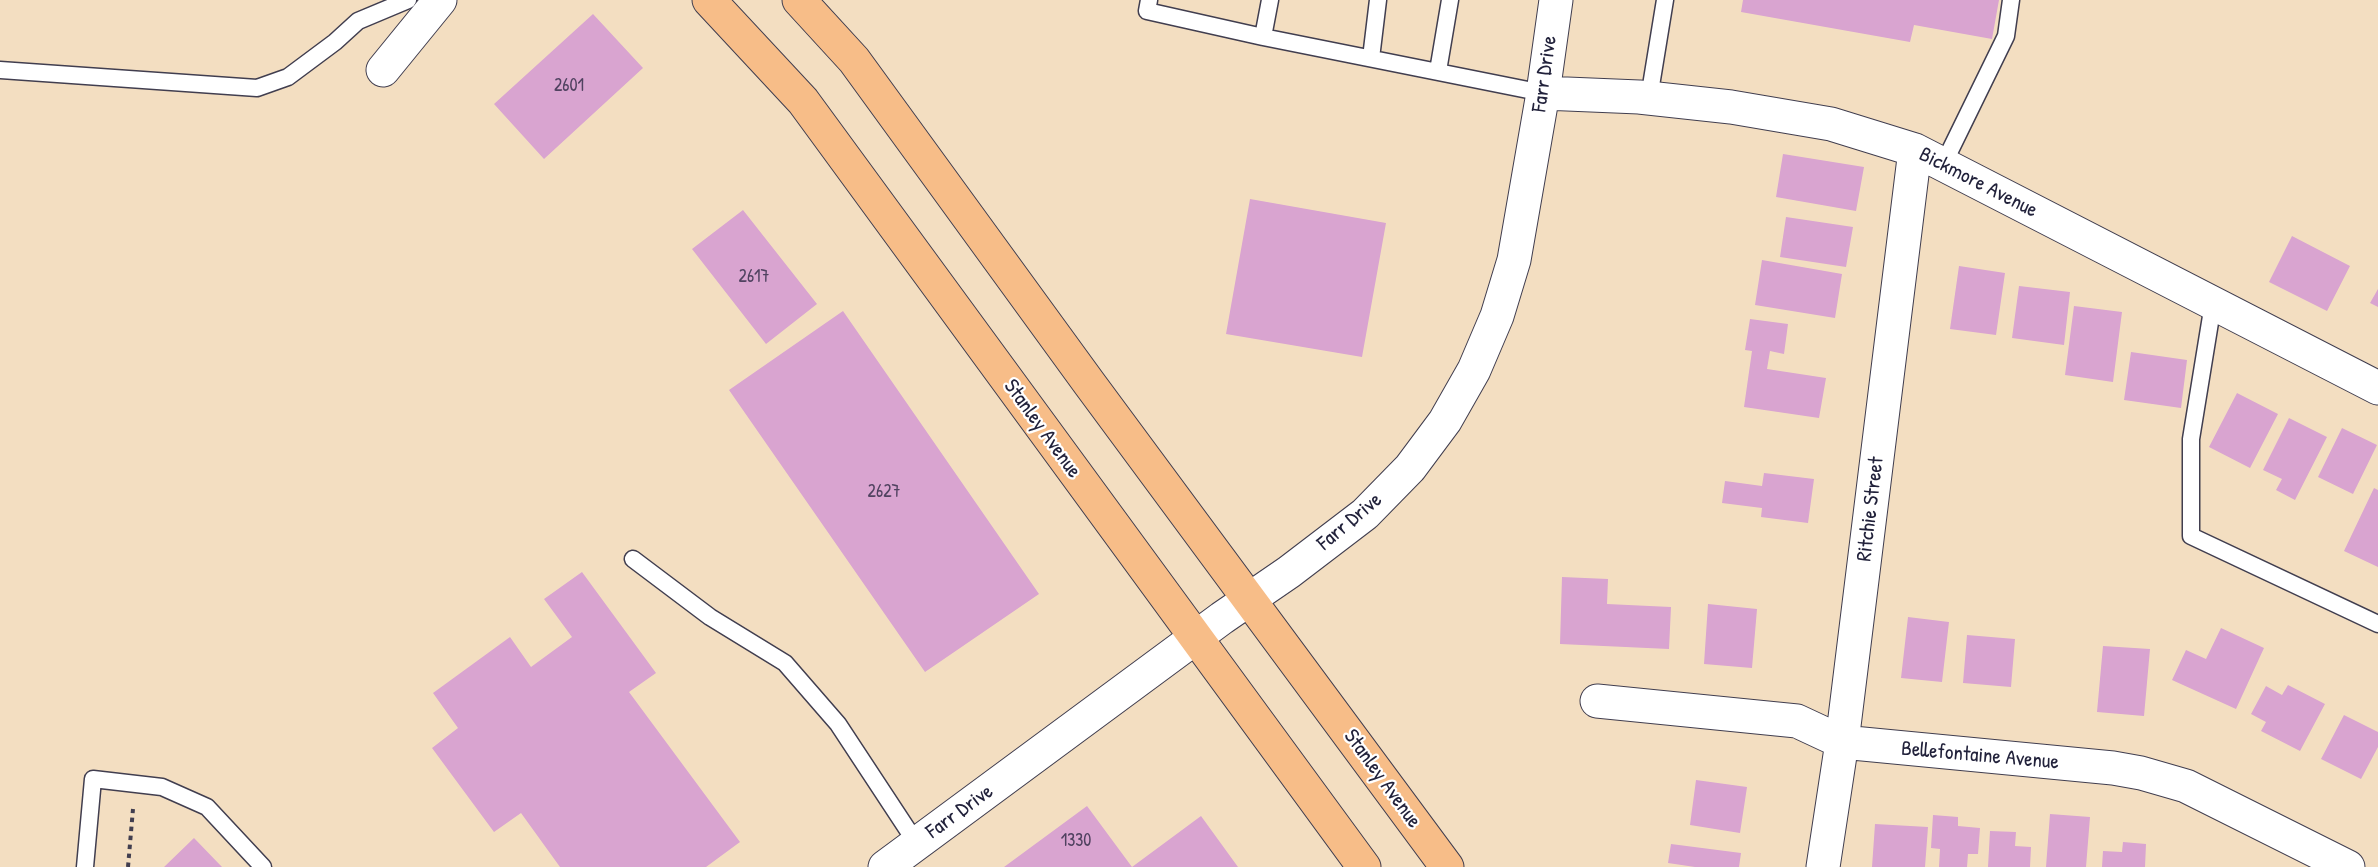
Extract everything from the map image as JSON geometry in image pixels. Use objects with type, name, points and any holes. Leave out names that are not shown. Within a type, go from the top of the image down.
[{"type":"main road","name":"Stanley Avenue","points":[[709,0],[802,101],[1364,867]]},
{"type":"main road","name":"Stanley Avenue","points":[[800,0],[854,60],[1447,867]]},
{"type":"street","points":[[383,70],[440,0]]},
{"type":"street","name":"Farr Drive","points":[[885,867],[1365,514],[1410,468],[1445,421],[1474,370],[1497,316],[1514,260],[1543,93],[1556,0]]},
{"type":"street","name":"Bickmore Avenue","points":[[1543,93],[1649,99],[1731,107],[1832,124],[1929,158],[2378,388]]},
{"type":"street","name":"Ritchie Street","points":[[1823,867],[1929,158]]},
{"type":"street","name":"Bellefontaine Avenue","points":[[1596,700],[1797,721],[1842,742],[2101,767],[2141,773],[2186,786],[2348,867]]},
{"type":"lane","points":[[0,70],[257,88],[288,77],[335,42],[358,21],[408,0]]},
{"type":"lane","points":[[1149,0],[1148,11],[1263,37],[1543,93]]},
{"type":"lane","points":[[1263,37],[1270,0]]},
{"type":"lane","points":[[1371,58],[1378,0]]},
{"type":"lane","points":[[1438,71],[1450,0]]},
{"type":"lane","points":[[1649,99],[1665,0]]},
{"type":"lane","points":[[1929,158],[2006,36],[2011,0]]},
{"type":"lane","points":[[2213,304],[2191,439],[2191,536],[2378,624]]},
{"type":"lane","points":[[633,559],[710,617],[785,663],[837,724],[917,844]]},
{"type":"lane","points":[[85,867],[93,779],[162,787],[207,807],[263,867]]},
{"type":"path","points":[[128,867],[136,784]]},
{"type":"building","points":[[1743,0],[1999,0],[1992,39],[1914,25],[1910,42],[1741,12]]},
{"type":"building","points":[[593,14],[643,68],[544,159],[494,104]]},
{"type":"building","points":[[1783,154],[1864,167],[1856,211],[1776,197]]},
{"type":"building","points":[[1250,199],[1386,223],[1362,357],[1226,334]]},
{"type":"building","points":[[743,210],[817,304],[766,344],[692,249]]},
{"type":"building","points":[[1786,217],[1853,227],[1846,267],[1780,257]]},
{"type":"building","points":[[2292,236],[2350,266],[2327,311],[2269,282]]},
{"type":"building","points":[[1762,260],[1842,274],[1835,318],[1755,305]]},
{"type":"building","points":[[1959,266],[2005,273],[1996,335],[1950,329]]},
{"type":"building","points":[[2019,286],[2070,292],[2064,345],[2012,338]]},
{"type":"building","points":[[2378,289],[2378,307],[2370,303]]},
{"type":"building","points":[[2074,306],[2122,312],[2113,382],[2065,375]]},
{"type":"building","points":[[843,311],[1039,594],[925,672],[729,390]]},
{"type":"building","points":[[1750,319],[1788,324],[1784,354],[1770,351],[1767,369],[1826,378],[1819,418],[1744,407],[1752,351],[1745,350]]},
{"type":"building","points":[[2131,352],[2187,360],[2181,408],[2124,400]]},
{"type":"building","points":[[2237,393],[2278,414],[2250,468],[2209,447]]},
{"type":"building","points":[[2289,418],[2327,437],[2295,500],[2276,490],[2282,479],[2263,470]]},
{"type":"building","points":[[2342,428],[2377,445],[2353,494],[2318,477]]},
{"type":"building","points":[[1764,473],[1814,479],[1808,523],[1761,517],[1762,508],[1722,503],[1725,481],[1762,486]]},
{"type":"building","points":[[2374,488],[2378,490],[2378,567],[2344,551]]},
{"type":"building","points":[[582,572],[656,673],[629,692],[740,842],[706,867],[560,867],[521,813],[494,832],[432,748],[458,728],[433,693],[510,637],[531,667],[572,637],[544,599]]},
{"type":"building","points":[[1562,577],[1608,579],[1607,604],[1671,607],[1669,649],[1560,644]]},
{"type":"building","points":[[1708,604],[1757,609],[1752,668],[1704,664]]},
{"type":"building","points":[[1908,617],[1949,622],[1942,682],[1901,678]]},
{"type":"building","points":[[2221,628],[2264,648],[2236,709],[2172,680],[2186,650],[2206,659]]},
{"type":"building","points":[[1967,635],[2015,639],[2011,687],[1963,683]]},
{"type":"building","points":[[2103,646],[2150,649],[2144,716],[2097,712]]},
{"type":"building","points":[[2288,685],[2325,704],[2300,751],[2261,731],[2266,722],[2251,714],[2266,686],[2282,695]]},
{"type":"building","points":[[2344,715],[2378,732],[2378,747],[2361,779],[2321,759]]},
{"type":"building","points":[[1696,780],[1747,787],[1740,833],[1690,825]]},
{"type":"building","points":[[1087,806],[1132,867],[1004,867]]},
{"type":"building","points":[[2050,814],[2090,817],[2086,867],[2046,867]]},
{"type":"building","points":[[1933,815],[1958,817],[1958,826],[1980,828],[1978,854],[1968,854],[1967,867],[1939,867],[1940,849],[1931,848]]},
{"type":"building","points":[[1201,816],[1238,867],[1132,867]]},
{"type":"building","points":[[1875,824],[1928,827],[1925,867],[1872,867]]},
{"type":"building","points":[[1990,831],[2016,832],[2015,846],[2031,847],[2030,867],[1988,867]]},
{"type":"building","points":[[194,838],[222,867],[164,867]]},
{"type":"building","points":[[2123,842],[2146,844],[2145,867],[2102,867],[2103,851],[2122,852]]},
{"type":"building","points":[[1671,844],[1741,853],[1739,867],[1695,867],[1668,863]]}]
